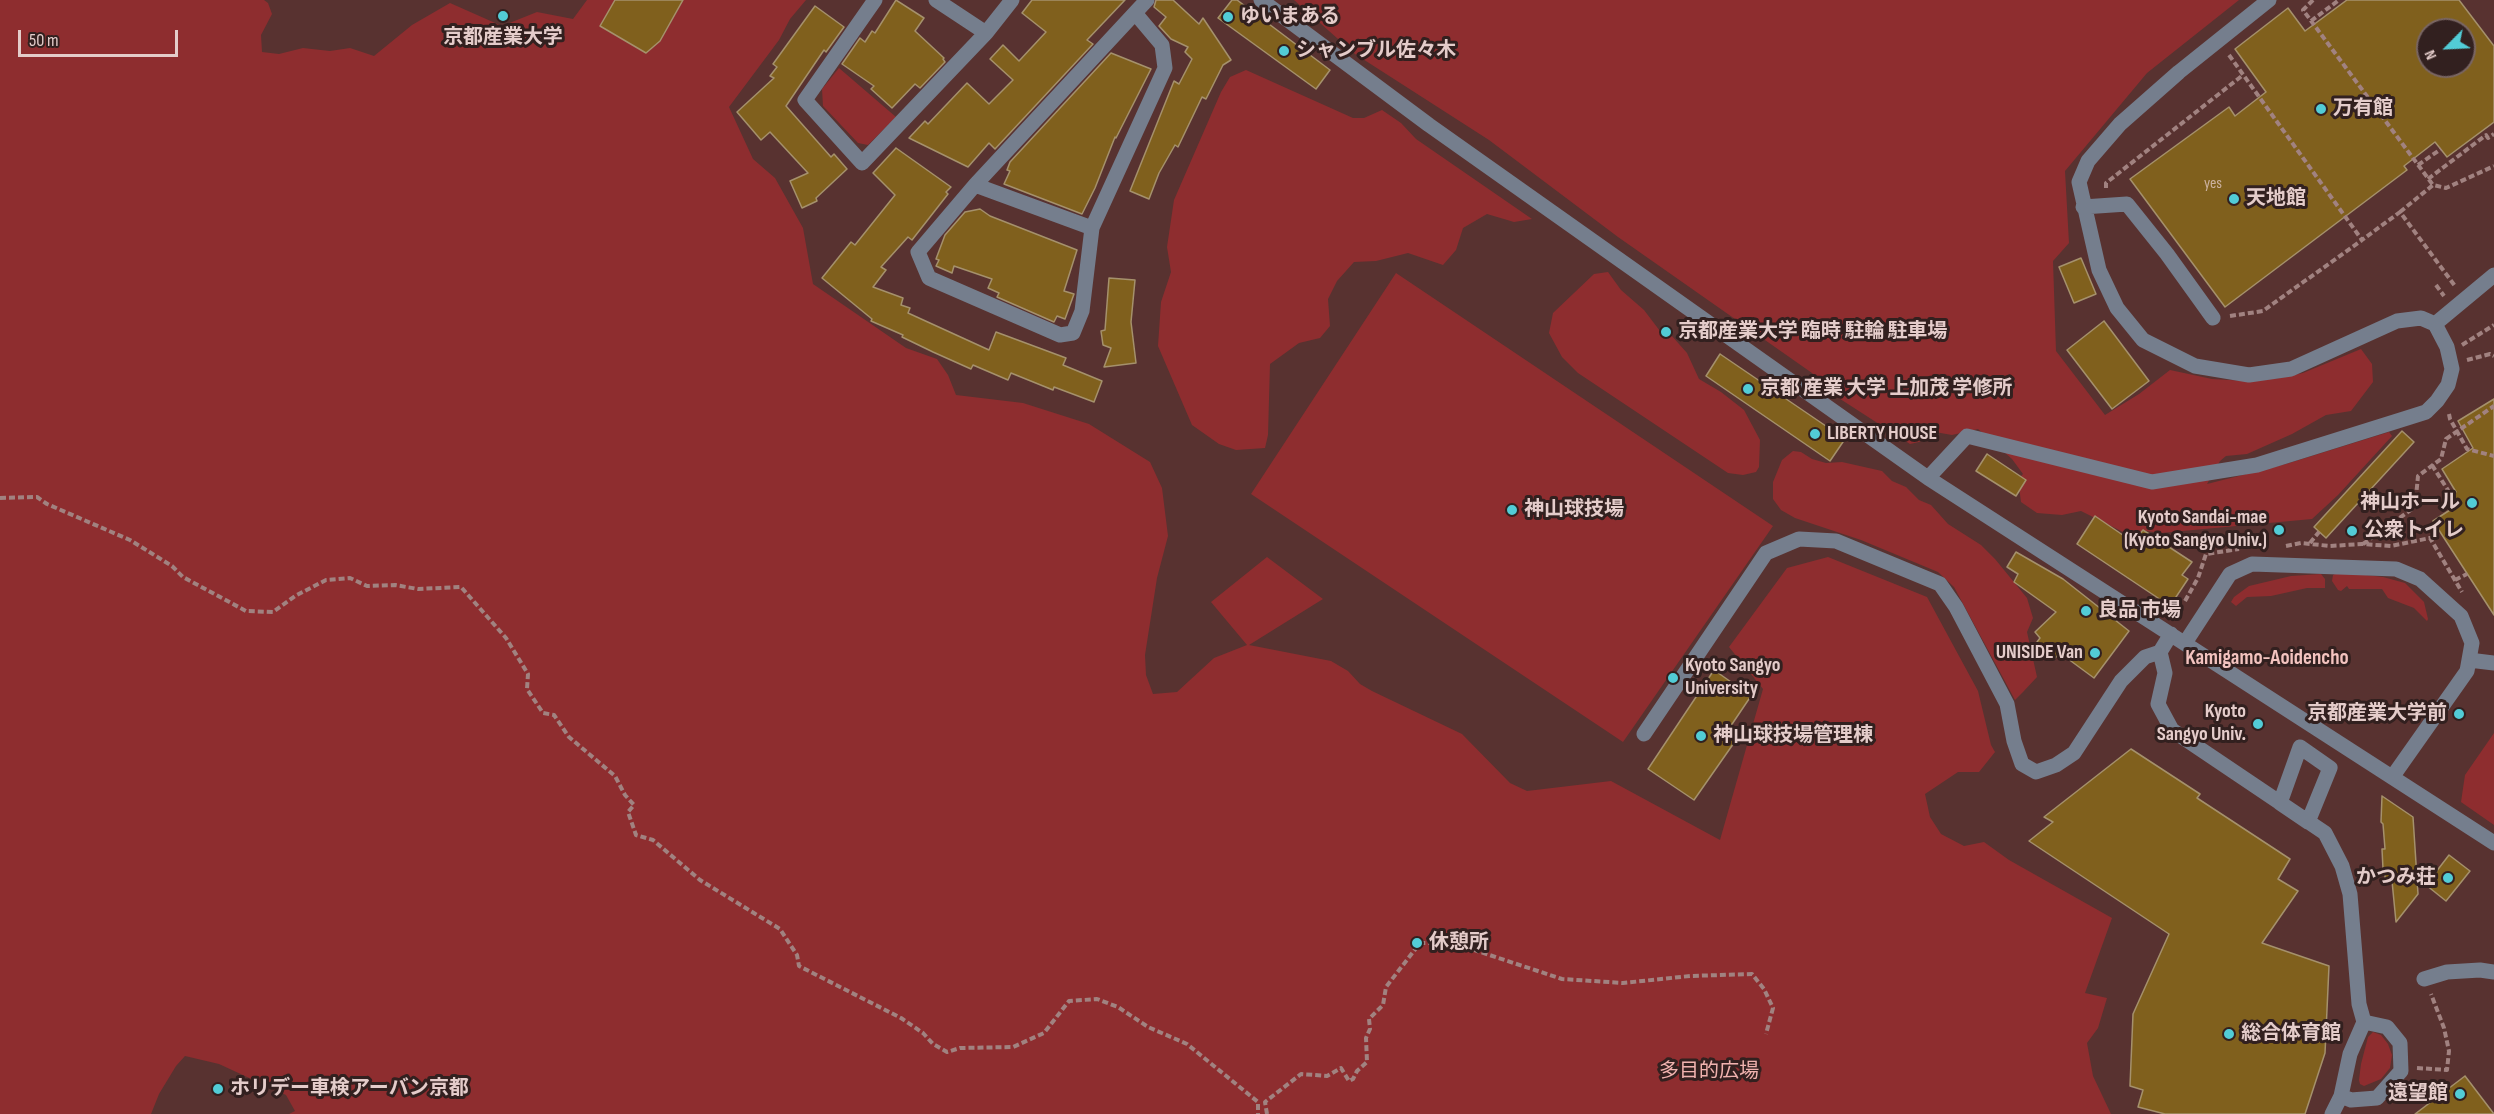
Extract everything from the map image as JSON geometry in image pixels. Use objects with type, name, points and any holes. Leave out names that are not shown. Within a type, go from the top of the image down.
[{"type":"street","points":[[875,0],[806,100],[862,163],[986,33],[1012,0]]},
{"type":"street","points":[[936,0],[986,33]]},
{"type":"street","points":[[1135,13],[1162,45],[1165,68],[1092,228],[1082,311],[1073,333],[1060,335],[930,278],[918,252],[975,185],[1146,0]]},
{"type":"street","points":[[1260,0],[1429,125],[1928,478],[2494,843]]},
{"type":"street","points":[[1928,478],[1968,436],[2152,482],[2257,465],[2426,412],[2437,401],[2448,385],[2452,369],[2447,347],[2435,324],[2421,318],[2397,321],[2291,369],[2249,375],[2195,366],[2143,340],[2117,308],[2099,270],[2079,182],[2088,161],[2120,124],[2179,72],[2269,0]]},
{"type":"street","points":[[975,185],[1092,228]]},
{"type":"street","points":[[2083,207],[2127,204],[2167,254],[2213,318]]},
{"type":"street","points":[[2435,324],[2494,275]]},
{"type":"street","points":[[1644,734],[1766,553],[1799,539],[1836,541],[1940,584],[1956,607],[2007,704],[2014,741],[2022,764],[2036,772],[2056,765],[2074,753],[2121,681],[2145,657],[2160,652],[2171,634]]},
{"type":"street","points":[[2185,643],[2230,574],[2252,564],[2396,569],[2420,579],[2461,616],[2472,643],[2467,671],[2393,776]]},
{"type":"street","points":[[2160,652],[2165,673],[2158,704],[2172,730],[2325,833],[2342,866],[2350,894],[2359,1004],[2364,1022],[2350,1054],[2341,1096],[2332,1114]]},
{"type":"street","points":[[2469,660],[2494,663]]},
{"type":"street","points":[[2280,803],[2300,747],[2330,768],[2308,822]]},
{"type":"street","points":[[2424,979],[2447,972],[2480,970],[2494,972]]},
{"type":"street","points":[[2341,1096],[2351,1100],[2376,1098],[2402,1071],[2400,1043],[2387,1027],[2364,1022]]},
{"type":"path","points":[[2313,0],[2303,10],[2433,185],[2446,188],[2494,166]]},
{"type":"path","points":[[2311,21],[2339,0]]},
{"type":"path","points":[[2227,53],[2362,240]]},
{"type":"path","points":[[2105,206],[2106,183],[2243,75]]},
{"type":"path","points":[[2428,179],[2486,135],[2488,138],[2494,134]]},
{"type":"path","points":[[2418,165],[2440,149]]},
{"type":"path","points":[[2213,318],[2263,311],[2388,221],[2433,185]]},
{"type":"path","points":[[2400,212],[2447,275]]},
{"type":"path","points":[[2388,221],[2392,226]]},
{"type":"path","points":[[2467,342],[2494,325]]},
{"type":"path","points":[[2464,361],[2490,354],[2494,356]]},
{"type":"path","points":[[2361,545],[2415,507],[2418,476],[2441,459],[2446,439],[2494,406]]},
{"type":"path","points":[[2449,412],[2450,419],[2467,449],[2494,456]]},
{"type":"path","points":[[2432,465],[2451,495]]},
{"type":"path","points":[[0,498],[38,497],[47,504],[130,540],[172,566],[183,578],[246,611],[273,612],[295,596],[326,580],[350,578],[367,586],[394,585],[418,589],[461,587],[506,638],[528,674],[528,689],[543,713],[555,715],[569,737],[615,776],[625,795],[634,805],[628,812],[636,835],[653,840],[700,880],[780,929],[797,955],[800,966],[901,1018],[923,1033],[933,1044],[947,1052],[960,1047],[1013,1047],[1044,1033],[1069,1001],[1098,999],[1118,1007],[1148,1027],[1187,1044],[1258,1102],[1258,1114]]},
{"type":"path","points":[[2310,544],[2319,532]]},
{"type":"path","points":[[2455,580],[2467,574]]},
{"type":"path","points":[[1267,1114],[1265,1102],[1300,1074],[1327,1077],[1341,1068],[1349,1081],[1353,1079],[1357,1071],[1367,1062],[1366,1038],[1370,1029],[1369,1019],[1383,1005],[1386,987],[1409,954],[1420,943],[1432,943],[1432,936],[1562,979],[1623,983],[1690,976],[1752,974],[1764,989],[1773,1008],[1766,1034]]},
{"type":"path","points":[[2424,979],[2440,1018],[2449,1051],[2447,1070],[2431,1069]]},
{"type":"green space","name":"多目的広場","points":[[0,0],[264,0],[268,3],[272,14],[261,35],[262,52],[279,54],[303,48],[330,51],[350,48],[374,56],[412,25],[450,3],[502,26],[537,12],[573,19],[587,0],[806,0],[790,19],[779,40],[729,107],[753,159],[775,178],[803,228],[813,284],[906,348],[937,359],[948,375],[956,395],[1023,403],[1089,424],[1150,462],[1162,488],[1168,536],[1157,578],[1145,655],[1146,675],[1153,694],[1177,692],[1214,658],[1247,645],[1211,602],[1267,557],[1323,599],[1249,645],[1331,661],[1348,671],[1360,684],[1372,691],[1462,734],[1510,783],[1527,791],[1611,781],[1720,840],[1763,689],[1729,647],[1787,568],[1828,557],[1927,597],[1978,691],[1991,745],[1995,752],[1979,772],[1958,772],[1925,794],[1930,817],[1941,834],[1964,846],[1984,842],[2009,860],[2112,918],[2085,993],[2107,998],[2098,1028],[2087,1043],[2093,1076],[2111,1114],[289,1114],[295,1111],[286,1095],[219,1064],[185,1056],[159,1094],[151,1114],[0,1114]]},
{"type":"green space","points":[[1294,0],[2239,0],[2147,73],[2065,171],[2069,243],[2053,261],[2056,351],[2105,415],[2139,394],[2170,370],[2212,379],[2247,381],[2280,378],[2303,373],[2361,349],[2372,364],[2373,382],[2351,411],[2326,415],[2292,434],[2247,454],[2226,456],[2220,461],[2207,484],[2286,464],[2389,432],[2392,436],[2338,495],[2312,519],[2161,533],[2146,531],[2135,538],[2081,511],[2062,515],[2037,513],[2021,502],[2018,479],[2023,474],[2012,459],[1978,429],[1952,435],[1935,432],[1919,442],[1910,444],[1834,395],[1812,373],[1618,237],[1489,140],[1355,54]]},
{"type":"green space","points":[[839,68],[896,117],[868,145],[858,143],[823,106],[822,89]]},
{"type":"green space","points":[[1246,70],[1353,118],[1364,118],[1382,110],[1401,123],[1416,139],[1532,219],[1514,222],[1487,214],[1463,228],[1456,250],[1443,265],[1408,253],[1376,261],[1354,262],[1337,281],[1328,299],[1330,326],[1320,338],[1299,343],[1270,364],[1268,435],[1265,448],[1236,450],[1219,444],[1192,425],[1158,346],[1161,302],[1171,272],[1167,247],[1174,200],[1221,92],[1230,77]]},
{"type":"green space","points":[[1608,272],[1621,290],[1644,310],[1663,335],[1671,335],[1687,353],[1699,379],[1744,410],[1760,440],[1759,467],[1756,472],[1743,475],[1728,473],[1578,373],[1562,357],[1549,333],[1553,313],[1594,274]]},
{"type":"green space","name":"神山球技場","points":[[1396,273],[1773,526],[1623,742],[1251,494]]},
{"type":"green space","points":[[1793,451],[1826,463],[1842,462],[1882,471],[1892,481],[1906,487],[1919,500],[1931,505],[1948,524],[1981,545],[1995,559],[2027,598],[2033,618],[2027,632],[2037,677],[2015,700],[1954,587],[1938,572],[1861,540],[1795,518],[1781,510],[1773,499],[1773,482],[1782,460]]},
{"type":"green space","points":[[2339,572],[2383,577],[2405,583],[2424,602],[2427,621],[2414,608],[2388,598],[2382,589],[2349,589],[2347,586],[2341,591],[2338,590],[2332,581],[2333,575]]},
{"type":"green space","points":[[2321,574],[2325,579],[2325,588],[2307,588],[2271,596],[2247,597],[2236,606],[2231,602],[2249,586],[2291,576]]},
{"type":"green space","points":[[2494,733],[2494,825],[2461,802],[2465,775]]},
{"type":"green space","points":[[2373,1032],[2381,1035],[2388,1044],[2392,1055],[2390,1068],[2381,1079],[2364,1086],[2359,1080],[2361,1064],[2368,1037]]},
{"type":"building","points":[[615,0],[683,0],[660,41],[646,53],[600,26]]},
{"type":"building","points":[[896,0],[924,18],[915,31],[944,58],[945,62],[920,88],[915,84],[892,108],[871,89],[874,86],[842,64],[860,38],[865,42],[872,31],[875,33]]},
{"type":"building","points":[[1032,0],[1125,0],[1087,40],[1093,44],[995,149],[989,143],[968,167],[909,138],[925,121],[928,124],[967,83],[989,104],[1013,80],[990,59],[1003,45],[1019,61],[1046,32],[1022,13]]},
{"type":"building","points":[[1156,0],[1173,0],[1199,24],[1203,18],[1231,60],[1223,65],[1206,99],[1202,97],[1178,147],[1175,145],[1159,173],[1149,199],[1130,191],[1174,81],[1179,84],[1192,59],[1185,52],[1188,47],[1171,39],[1159,26],[1166,17],[1154,7]]},
{"type":"building","name":"シャンブル佐々木","points":[[1232,0],[1237,0],[1330,70],[1316,89],[1218,18]]},
{"type":"building","points":[[2347,0],[2459,0],[2473,18],[2416,18],[2416,78],[2476,78],[2476,22],[2494,46],[2494,122],[2447,157],[2435,142],[2404,166],[2407,170],[2225,307],[2130,179],[2229,107],[2235,116],[2266,92],[2235,49],[2288,8],[2305,31]]},
{"type":"building","points":[[815,6],[844,27],[826,52],[824,50],[786,106],[831,157],[834,154],[847,169],[816,198],[817,201],[802,208],[790,181],[808,173],[770,132],[761,140],[737,112],[774,78],[770,76],[777,67],[773,64]]},
{"type":"building","points":[[1111,53],[1151,69],[1115,137],[1082,214],[1004,184],[1010,171],[1007,170],[1010,162]]},
{"type":"building","points":[[896,148],[951,187],[912,240],[908,237],[881,267],[886,270],[873,287],[903,298],[901,305],[910,308],[908,313],[989,350],[996,332],[1066,358],[1063,365],[1102,381],[1094,402],[1054,387],[1053,390],[1011,373],[1008,380],[973,365],[971,369],[933,352],[871,321],[872,319],[822,278],[851,242],[855,245],[895,195],[873,173]]},
{"type":"building","points":[[980,209],[990,216],[1077,250],[1064,291],[1074,294],[1065,319],[1057,316],[1054,322],[997,297],[999,293],[988,288],[992,279],[954,266],[952,273],[936,266],[939,260],[936,259],[945,235],[965,212]]},
{"type":"building","points":[[2081,258],[2096,294],[2074,303],[2059,267]]},
{"type":"building","points":[[1109,278],[1135,280],[1131,322],[1136,363],[1104,367],[1111,348],[1103,345],[1101,331],[1105,330]]},
{"type":"building","points":[[2104,321],[2149,381],[2112,409],[2067,350]]},
{"type":"building","points":[[1720,354],[1845,439],[1830,461],[1706,376]]},
{"type":"building","name":"神山ホール","points":[[2494,399],[2494,615],[2433,521],[2453,508],[2447,498],[2456,492],[2442,469],[2473,448],[2458,421]]},
{"type":"building","points":[[2402,431],[2414,442],[2326,538],[2314,527]]},
{"type":"building","points":[[1987,454],[2026,480],[2016,496],[1976,471]]},
{"type":"building","points":[[2095,516],[2133,542],[2143,530],[2192,562],[2182,575],[2188,579],[2170,606],[2077,544]]},
{"type":"building","points":[[2016,552],[2063,579],[2129,631],[2094,678],[2060,653],[2054,659],[2037,642],[2040,638],[2035,632],[2056,612],[2014,582],[2018,574],[2007,567]]},
{"type":"building","name":"神山球技場管理棟","points":[[1714,670],[1751,696],[1726,733],[1736,740],[1694,800],[1648,769]]},
{"type":"building","points":[[2131,749],[2200,794],[2197,798],[2290,859],[2278,879],[2298,891],[2262,943],[2329,966],[2325,1053],[2305,1114],[2165,1114],[2138,1107],[2143,1090],[2130,1086],[2133,1014],[2169,934],[2029,841],[2053,822],[2044,817]]},
{"type":"building","points":[[2382,796],[2413,817],[2418,894],[2396,922],[2392,881],[2385,881],[2385,869],[2383,869],[2382,849],[2385,849],[2381,822]]},
{"type":"building","name":"かつみ荘","points":[[2449,855],[2470,871],[2446,901],[2426,885]]},
{"type":"building","name":"遠望館","points":[[2465,1076],[2494,1114],[2415,1114]]},
{"type":"place","name":"京都産業大学","points":[[503,16]]},
{"type":"place","name":"ゆいまある","points":[[1228,17]]},
{"type":"place","name":"シャンブル佐々木","points":[[1284,51]]},
{"type":"place","name":"万有館","points":[[2321,109]]},
{"type":"place","name":"天地館","points":[[2234,199]]},
{"type":"place","name":"京都産業大学 臨時 駐輪 駐車場","points":[[1666,332]]},
{"type":"place","name":"京都 産業 大学 上加茂 学修所","points":[[1748,389]]},
{"type":"place","name":"LIBERTY HOUSE","points":[[1815,434]]},
{"type":"place","name":"神山ホール","points":[[2472,503]]},
{"type":"place","name":"神山球技場","points":[[1512,510]]},
{"type":"place","name":"Kyoto Sandai-mae (Kyoto Sangyo Univ.)","points":[[2279,530]]},
{"type":"place","name":"公衆トイレ","points":[[2352,531]]},
{"type":"place","name":"良品 市場","points":[[2086,611]]},
{"type":"place","name":"UNISIDE Van","points":[[2095,653]]},
{"type":"place","name":"Kyoto Sangyo University","points":[[1673,678]]},
{"type":"place","name":"京都産業大学前","points":[[2459,714]]},
{"type":"place","name":"Kyoto Sangyo Univ.","points":[[2258,724]]},
{"type":"place","name":"神山球技場管理棟","points":[[1701,736]]},
{"type":"place","name":"かつみ荘","points":[[2448,878]]},
{"type":"place","name":"休憩所","points":[[1417,943]]},
{"type":"place","name":"総合体育館","points":[[2229,1034]]},
{"type":"place","name":"ホリデー車検アーバン京都","points":[[218,1089]]},
{"type":"place","name":"遠望館","points":[[2460,1094]]},
{"type":"district","name":"Kamigamo-Aoidencho","points":[[2267,659]]}]
